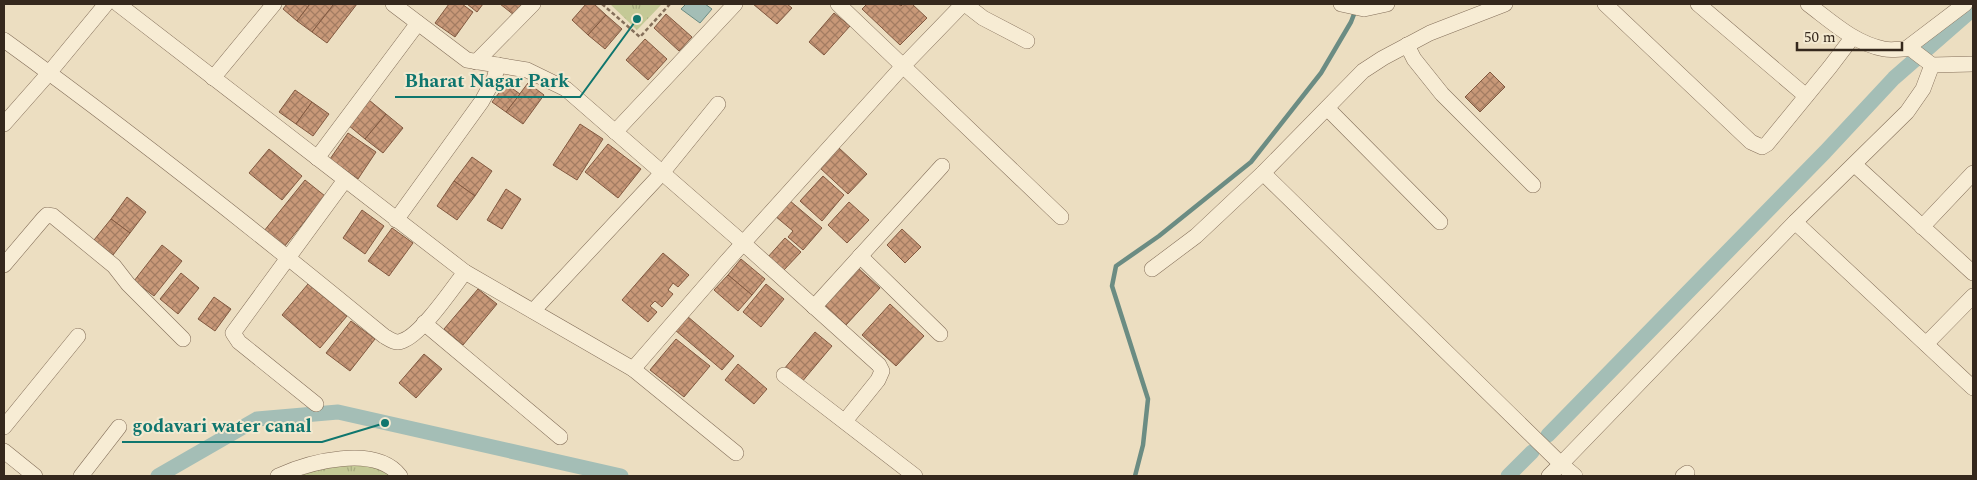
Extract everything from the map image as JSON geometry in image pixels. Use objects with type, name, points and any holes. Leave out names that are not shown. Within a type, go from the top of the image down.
[{"type":"street","points":[[4,124],[50,73],[106,4]]},
{"type":"street","points":[[118,4],[465,272],[632,369],[736,453]]},
{"type":"street","points":[[213,78],[274,4]]},
{"type":"street","points":[[393,4],[468,60],[527,70],[566,89],[743,243],[879,365],[882,371],[878,380],[844,421]]},
{"type":"street","points":[[476,62],[533,4]]},
{"type":"street","points":[[615,132],[735,4]]},
{"type":"street","points":[[838,4],[1062,216]]},
{"type":"street","points":[[632,369],[903,66],[964,4],[983,18],[1027,41]]},
{"type":"street","points":[[1341,4],[1364,9],[1387,4]]},
{"type":"street","points":[[1152,269],[1196,236],[1263,173],[1362,71],[1430,33],[1505,4]]},
{"type":"street","points":[[1605,4],[1757,145],[1762,146],[1767,144],[1852,38]]},
{"type":"street","points":[[1698,4],[1806,96]]},
{"type":"street","points":[[1808,4],[1852,38],[1885,50],[1911,49],[1965,4]]},
{"type":"street","points":[[317,158],[418,23]]},
{"type":"street","points":[[4,40],[50,73],[288,256],[384,336],[396,342],[410,337],[424,323],[465,272]]},
{"type":"street","points":[[1407,45],[1414,59],[1442,94],[1533,185]]},
{"type":"street","points":[[1911,49],[1929,64],[1973,64]]},
{"type":"street","points":[[1549,476],[1795,222],[1855,165],[1915,101],[1923,89],[1929,64]]},
{"type":"street","points":[[396,220],[482,101],[494,79],[498,65]]},
{"type":"street","points":[[533,311],[662,173],[718,104]]},
{"type":"street","points":[[1327,108],[1440,222]]},
{"type":"street","points":[[1855,165],[1973,273]]},
{"type":"street","points":[[814,306],[942,166]]},
{"type":"street","points":[[1263,173],[1575,476]]},
{"type":"street","points":[[1922,227],[1973,173]]},
{"type":"street","points":[[316,404],[239,342],[233,333],[345,180]]},
{"type":"street","points":[[4,265],[43,218],[47,215],[53,216],[114,266],[128,284],[184,340]]},
{"type":"street","points":[[1795,222],[1973,388]]},
{"type":"street","points":[[860,256],[940,334]]},
{"type":"street","points":[[1926,344],[1973,296]]},
{"type":"street","points":[[424,323],[560,437]]},
{"type":"street","points":[[4,427],[78,336]]},
{"type":"street","points":[[784,375],[915,476]]},
{"type":"street","points":[[81,476],[119,427]]},
{"type":"street","points":[[4,451],[35,476]]},
{"type":"street","points":[[278,476],[289,471],[332,460],[363,459],[383,462],[400,476]]},
{"type":"path","points":[[602,4],[640,36],[670,4]]},
{"type":"green space","points":[[610,4],[662,4],[637,30]]},
{"type":"green space","points":[[367,464],[395,476],[287,476],[311,468]]},
{"type":"water","points":[[686,4],[705,4],[712,9],[700,23],[681,9]]},
{"type":"building","points":[[287,4],[310,4],[297,21],[283,9]]},
{"type":"building","points":[[310,4],[334,4],[312,32],[297,21]]},
{"type":"building","points":[[334,4],[357,4],[327,43],[312,32]]},
{"type":"building","points":[[449,4],[462,4],[473,12],[455,37],[435,23]]},
{"type":"building","points":[[467,4],[483,4],[477,12]]},
{"type":"building","points":[[500,4],[522,4],[514,15]]},
{"type":"building","points":[[586,4],[594,4],[606,15],[588,35],[572,20]]},
{"type":"building","points":[[753,4],[787,4],[792,8],[777,24]]},
{"type":"building","points":[[867,4],[898,4],[901,6],[903,4],[912,4],[927,18],[900,45],[862,9]]},
{"type":"building","points":[[834,13],[850,26],[824,55],[809,42]]},
{"type":"building","points":[[666,14],[692,37],[679,51],[654,28]]},
{"type":"building","points":[[606,15],[622,29],[605,49],[588,35]]},
{"type":"building","points":[[645,39],[667,59],[648,80],[626,60]]},
{"type":"building","points":[[1490,72],[1505,87],[1480,112],[1465,97]]},
{"type":"building","points":[[528,83],[544,95],[523,124],[506,112]]},
{"type":"building","points":[[506,84],[520,94],[506,112],[492,102]]},
{"type":"building","points":[[295,90],[312,102],[296,124],[279,112]]},
{"type":"building","points":[[369,100],[386,114],[365,139],[348,125]]},
{"type":"building","points":[[312,102],[329,114],[313,136],[296,124]]},
{"type":"building","points":[[386,114],[403,128],[383,153],[365,139]]},
{"type":"building","points":[[580,124],[603,139],[577,180],[553,165]]},
{"type":"building","points":[[348,133],[376,152],[358,179],[330,159]]},
{"type":"building","points":[[608,144],[641,169],[618,198],[585,172]]},
{"type":"building","points":[[839,148],[867,174],[848,194],[820,168]]},
{"type":"building","points":[[269,149],[302,176],[282,200],[249,173]]},
{"type":"building","points":[[472,157],[492,171],[475,196],[454,181]]},
{"type":"building","points":[[823,176],[844,195],[822,221],[800,201]]},
{"type":"building","points":[[305,180],[325,196],[284,247],[264,231]]},
{"type":"building","points":[[454,181],[475,196],[457,220],[437,206]]},
{"type":"building","points":[[506,189],[521,199],[502,229],[487,220]]},
{"type":"building","points":[[127,197],[146,212],[130,233],[111,219]]},
{"type":"building","points":[[789,200],[822,228],[803,250],[788,237],[793,231],[775,216]]},
{"type":"building","points":[[849,202],[869,220],[847,243],[828,225]]},
{"type":"building","points":[[362,210],[384,226],[365,254],[343,238]]},
{"type":"building","points":[[111,219],[130,233],[113,255],[94,240]]},
{"type":"building","points":[[392,228],[413,243],[389,276],[368,261]]},
{"type":"building","points":[[902,229],[921,247],[905,263],[887,245]]},
{"type":"building","points":[[785,238],[801,252],[783,271],[767,258]]},
{"type":"building","points":[[162,245],[182,261],[154,296],[134,281]]},
{"type":"building","points":[[663,253],[689,275],[678,287],[673,283],[668,290],[673,294],[662,307],[655,301],[650,306],[657,312],[648,322],[622,300]]},
{"type":"building","points":[[741,259],[765,279],[752,295],[728,275]]},
{"type":"building","points":[[857,267],[880,288],[846,325],[824,304]]},
{"type":"building","points":[[181,273],[199,288],[178,314],[160,299]]},
{"type":"building","points":[[728,275],[752,295],[738,311],[714,290]]},
{"type":"building","points":[[308,284],[347,316],[320,348],[282,315]]},
{"type":"building","points":[[766,284],[784,299],[761,327],[743,312]]},
{"type":"building","points":[[478,289],[497,304],[463,345],[444,329]]},
{"type":"building","points":[[214,297],[231,309],[215,331],[198,319]]},
{"type":"building","points":[[890,304],[924,336],[896,366],[862,335]]},
{"type":"building","points":[[687,316],[734,356],[722,370],[675,330]]},
{"type":"building","points":[[351,321],[375,339],[350,371],[326,353]]},
{"type":"building","points":[[815,332],[832,346],[801,383],[784,369]]},
{"type":"building","points":[[676,339],[710,366],[684,397],[650,370]]},
{"type":"building","points":[[424,354],[442,369],[416,398],[399,383]]},
{"type":"building","points":[[738,364],[767,389],[754,404],[725,380]]},
{"type":"waterway","points":[[1135,476],[1143,445],[1148,399],[1112,286],[1116,266],[1159,236],[1251,162],[1321,73],[1351,22],[1356,9]]},
{"type":"waterway","points":[[1548,435],[1825,152],[1894,78],[1973,9]]},
{"type":"waterway","points":[[158,476],[257,419],[338,412],[621,476]]},
{"type":"waterway","points":[[1508,476],[1532,452]]},
{"type":"place","name":"Bharat Nagar Park","points":[[637,19]]},
{"type":"place","name":"godavari water canal","points":[[385,423]]}]
